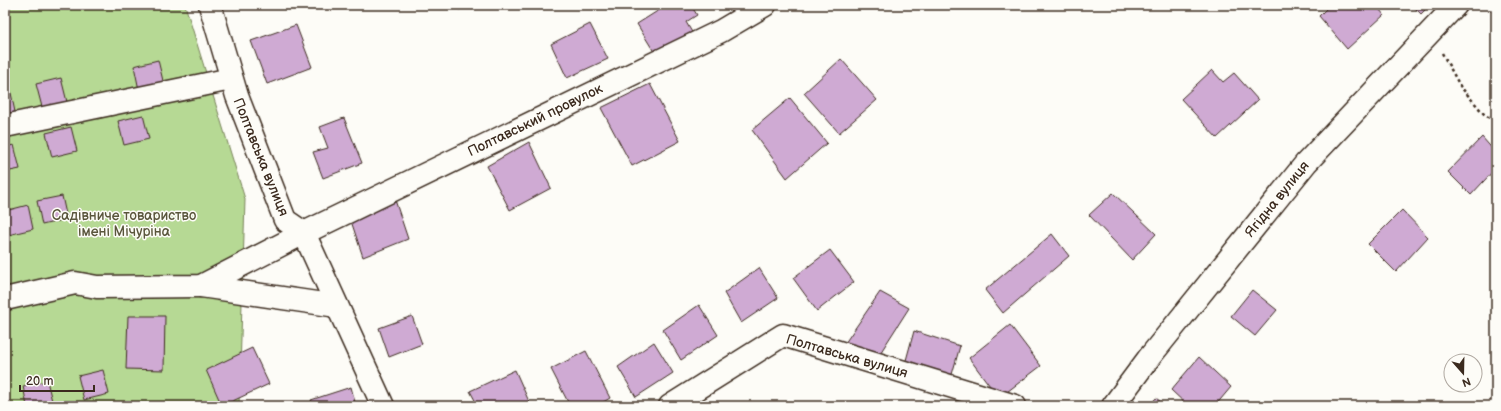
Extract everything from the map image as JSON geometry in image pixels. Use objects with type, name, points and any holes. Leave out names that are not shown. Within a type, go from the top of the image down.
[{"type":"street","name":"Полтавська вулиця","points":[[210,5],[237,96],[285,220],[304,233]]},
{"type":"street","name":"Полтавський провулок","points":[[201,286],[304,233],[720,31],[765,5]]},
{"type":"street","name":"Ягідна вулиця","points":[[1113,406],[1148,358],[1306,163],[1456,5]]},
{"type":"street","points":[[5,126],[232,79]]},
{"type":"street","points":[[304,233],[383,406]]},
{"type":"street","points":[[5,299],[75,283],[97,287],[201,286],[337,306]]},
{"type":"street","name":"Полтавська вулиця","points":[[670,406],[783,335],[1015,406]]},
{"type":"path","points":[[1431,31],[1460,86],[1484,114],[1496,123]]},
{"type":"green space","name":"Садівниче товариство імені Мічуріна","points":[[5,5],[185,5],[245,199],[239,406],[5,406]]},
{"type":"building","points":[[457,5],[470,5],[459,10]]},
{"type":"building","points":[[667,5],[691,5],[697,15],[686,22],[693,34],[656,55],[637,24]]},
{"type":"building","points":[[1330,5],[1376,5],[1384,15],[1347,49],[1319,16]]},
{"type":"building","points":[[1412,5],[1430,5],[1421,14]]},
{"type":"building","points":[[590,24],[608,59],[567,78],[551,44]]},
{"type":"building","points":[[296,25],[312,67],[267,84],[251,41]]},
{"type":"building","points":[[841,59],[877,100],[839,133],[804,93]]},
{"type":"building","points":[[158,60],[164,85],[139,90],[134,66]]},
{"type":"building","points":[[1212,70],[1223,82],[1234,73],[1258,100],[1217,138],[1181,99]]},
{"type":"building","points":[[61,78],[67,102],[42,107],[36,84]]},
{"type":"building","points":[[650,84],[680,141],[632,166],[601,108]]},
{"type":"building","points":[[10,88],[15,112],[5,114],[5,89]]},
{"type":"building","points":[[790,98],[827,143],[787,178],[752,130]]},
{"type":"building","points":[[143,115],[149,139],[124,145],[118,121]]},
{"type":"building","points":[[344,118],[362,163],[323,178],[313,152],[328,148],[320,127]]},
{"type":"building","points":[[71,127],[77,151],[52,157],[46,133]]},
{"type":"building","points":[[1482,137],[1496,153],[1496,168],[1471,195],[1448,172]]},
{"type":"building","points":[[529,142],[551,188],[510,210],[487,166]]},
{"type":"building","points":[[14,145],[20,169],[5,172],[5,147]]},
{"type":"building","points":[[1113,193],[1156,234],[1132,260],[1089,215]]},
{"type":"building","points":[[62,196],[67,219],[42,225],[37,201]]},
{"type":"building","points":[[395,200],[408,239],[363,257],[350,218]]},
{"type":"building","points":[[28,205],[33,229],[8,235],[5,211]]},
{"type":"building","points":[[1402,210],[1428,237],[1396,272],[1368,244]]},
{"type":"building","points":[[1052,234],[1069,256],[1003,313],[985,290]]},
{"type":"building","points":[[830,250],[854,282],[817,311],[793,278]]},
{"type":"building","points":[[759,268],[778,298],[741,323],[724,293]]},
{"type":"building","points":[[1252,290],[1277,310],[1255,336],[1231,316]]},
{"type":"building","points":[[880,292],[909,308],[877,358],[845,343]]},
{"type":"building","points":[[699,305],[718,335],[681,360],[663,330]]},
{"type":"building","points":[[128,316],[165,316],[164,370],[126,369]]},
{"type":"building","points":[[412,316],[422,344],[389,357],[379,328]]},
{"type":"building","points":[[1010,325],[1041,366],[999,398],[969,358]]},
{"type":"building","points":[[914,331],[960,346],[951,378],[905,364]]},
{"type":"building","points":[[654,342],[673,373],[636,397],[618,367]]},
{"type":"building","points":[[252,348],[269,384],[222,406],[206,370]]},
{"type":"building","points":[[586,351],[610,398],[597,406],[570,406],[551,369]]},
{"type":"building","points":[[1199,357],[1231,387],[1215,406],[1188,406],[1171,390]]},
{"type":"building","points":[[103,370],[109,394],[84,400],[78,376]]},
{"type":"building","points":[[515,370],[531,406],[478,406],[470,391]]},
{"type":"building","points":[[47,381],[53,405],[27,406],[23,386]]},
{"type":"building","points":[[351,387],[356,406],[313,406],[311,400]]},
{"type":"building","points":[[1156,398],[1166,406],[1149,406]]}]
